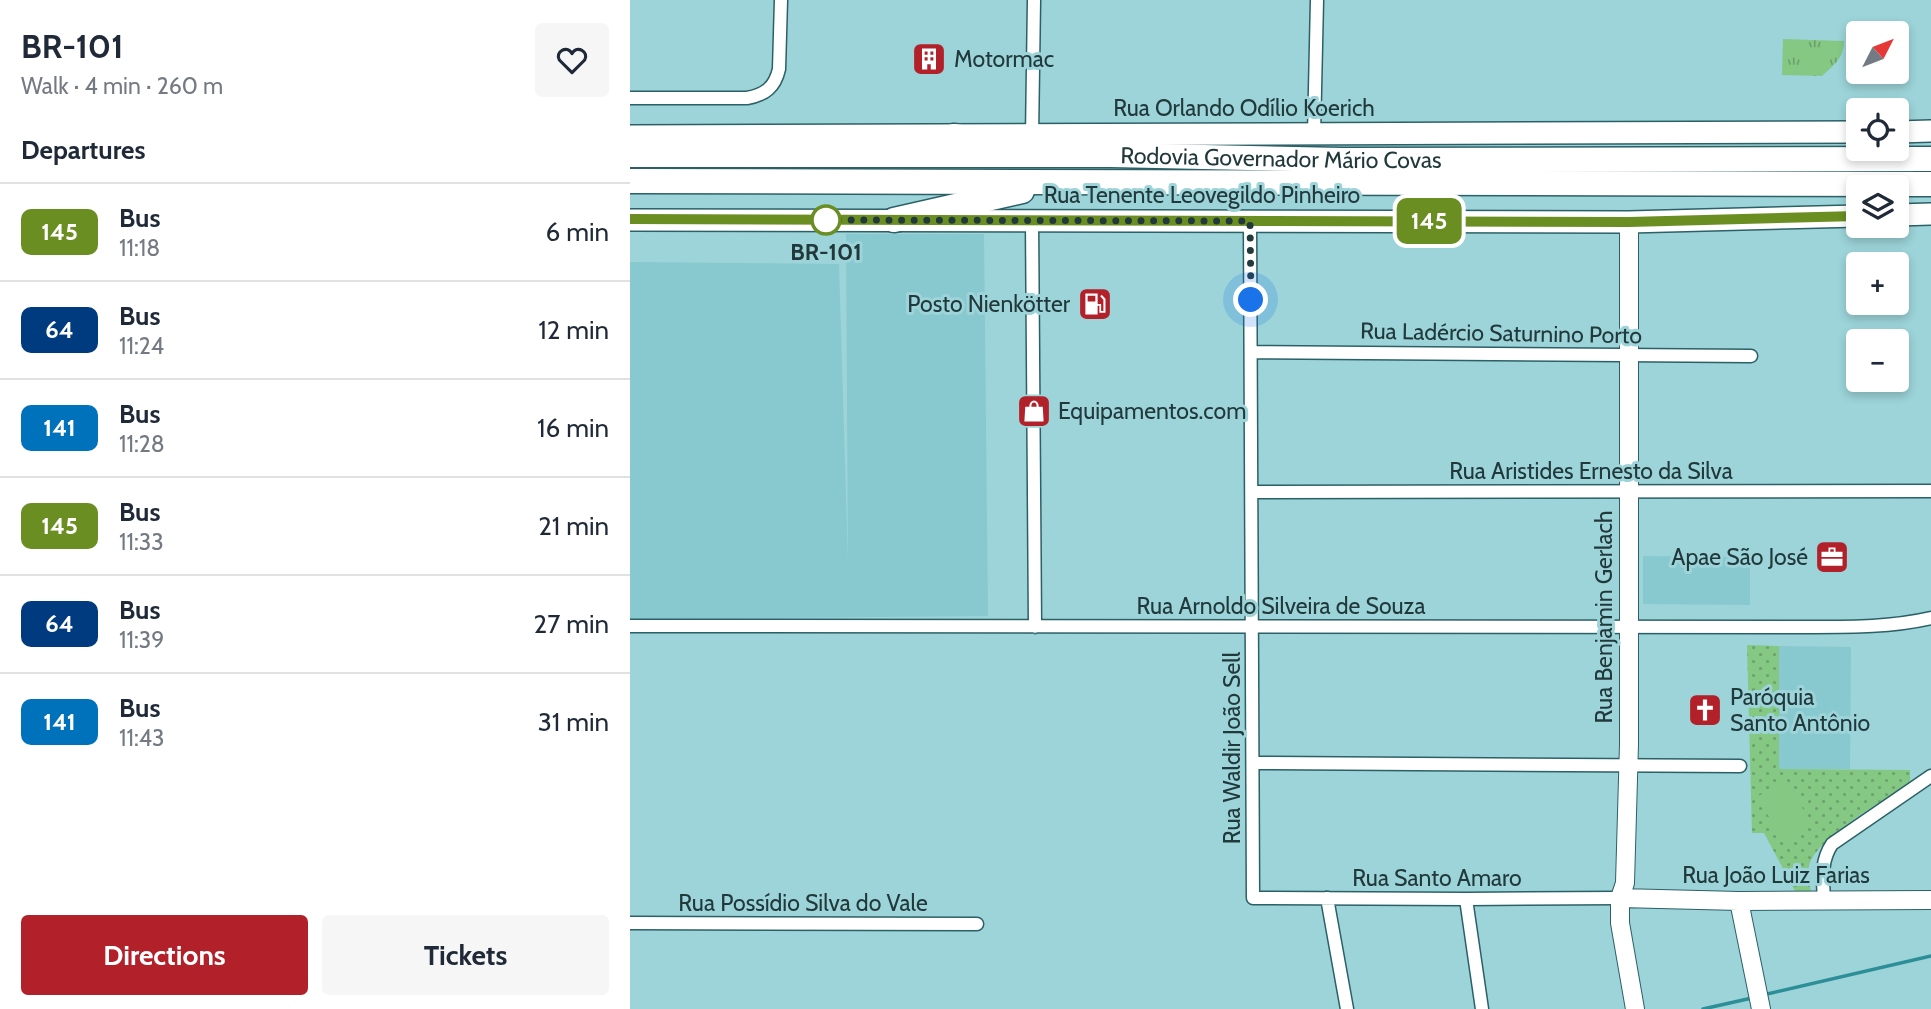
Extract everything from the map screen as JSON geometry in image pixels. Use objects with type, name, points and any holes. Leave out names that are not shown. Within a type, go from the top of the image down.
[{"type":"highway","points":[[953,136],[1111,155]]},
{"type":"highway","name":"Rodovia Governador Mário Covas","points":[[630,155],[1111,155],[1342,160],[1931,159]]},
{"type":"highway","name":"Rodovia Governador Mário Covas","points":[[630,181],[1931,184]]},
{"type":"highway","points":[[894,220],[1057,182]]},
{"type":"main road","points":[[1909,131],[1931,131]]},
{"type":"main road","name":"Rua Orlando Odílio Koerich","points":[[630,136],[1846,132]]},
{"type":"main road","points":[[1909,215],[1931,214]]},
{"type":"main road","name":"Rua Tenente Leovegildo Pinheiro","points":[[630,219],[1629,222],[1846,216]]},
{"type":"main road","name":"Rua Benjamin Gerlach","points":[[1629,222],[1629,764],[1625,883],[1620,898],[1620,923],[1635,1009]]},
{"type":"main road","name":"Rua João Luiz Farias","points":[[1620,898],[1739,901],[1931,900]]},
{"type":"main road","points":[[1739,901],[1760,1003]]},
{"type":"street","points":[[630,99],[747,98],[768,91],[776,80],[779,69],[781,0]]},
{"type":"street","points":[[1032,135],[1034,0]]},
{"type":"street","points":[[1314,134],[1317,0]]},
{"type":"street","points":[[1032,220],[1035,627]]},
{"type":"street","name":"Rua Waldir João Sell","points":[[1250,221],[1253,898]]},
{"type":"street","name":"Rua Ladércio Saturnino Porto","points":[[1251,352],[1751,356]]},
{"type":"street","name":"Rua Aristides Ernesto da Silva","points":[[1252,492],[1931,491]]},
{"type":"street","name":"Rua Arnoldo Silveira de Souza","points":[[630,626],[1629,628],[1885,626],[1904,625],[1931,618]]},
{"type":"street","points":[[1253,763],[1740,766]]},
{"type":"street","points":[[1824,900],[1823,868],[1825,856],[1832,844],[1931,776]]},
{"type":"street","name":"Rua Santo Amaro","points":[[1253,898],[1620,898]]},
{"type":"street","points":[[1327,898],[1347,1009]]},
{"type":"street","points":[[1466,900],[1482,1009]]},
{"type":"street","name":"Rua Possídio Silva do Vale","points":[[630,923],[977,925]]},
{"type":"shaded area","points":[[846,234],[984,234],[988,616],[630,619],[630,262],[839,264],[848,564]]},
{"type":"shaded area","points":[[1643,556],[1750,557],[1750,605],[1643,604]]},
{"type":"shaded area","points":[[1779,646],[1851,647],[1850,769],[1779,769]]},
{"type":"green space","points":[[1783,39],[1844,41],[1844,47],[1838,61],[1822,76],[1782,75]]},
{"type":"green space","points":[[1747,645],[1779,646],[1779,769],[1910,770],[1910,783],[1853,820],[1824,843],[1814,855],[1808,869],[1811,893],[1796,893],[1764,833],[1752,833]]},
{"type":"green space","points":[[1785,780],[1813,825],[1785,843],[1757,797]]},
{"type":"waterway","points":[[1763,995],[1931,956]]},
{"type":"waterway","points":[[1703,1009],[1752,998]]},
{"type":"bus line","name":"145","points":[[630,219],[1629,222],[1846,216]]},
{"type":"place","name":"Motormac","points":[[929,59]]},
{"type":"place","name":"BR-101","points":[[826,220]]},
{"type":"place","name":"Posto Nienkötter","points":[[1095,304]]},
{"type":"place","name":"Equipamentos.com","points":[[1034,411]]},
{"type":"place","name":"Apae São José","points":[[1832,557]]},
{"type":"place","name":"Paróquia Santo Antônio","points":[[1705,710]]},
{"type":"route","points":[[826,220],[1250,221],[1251,300]]}]
